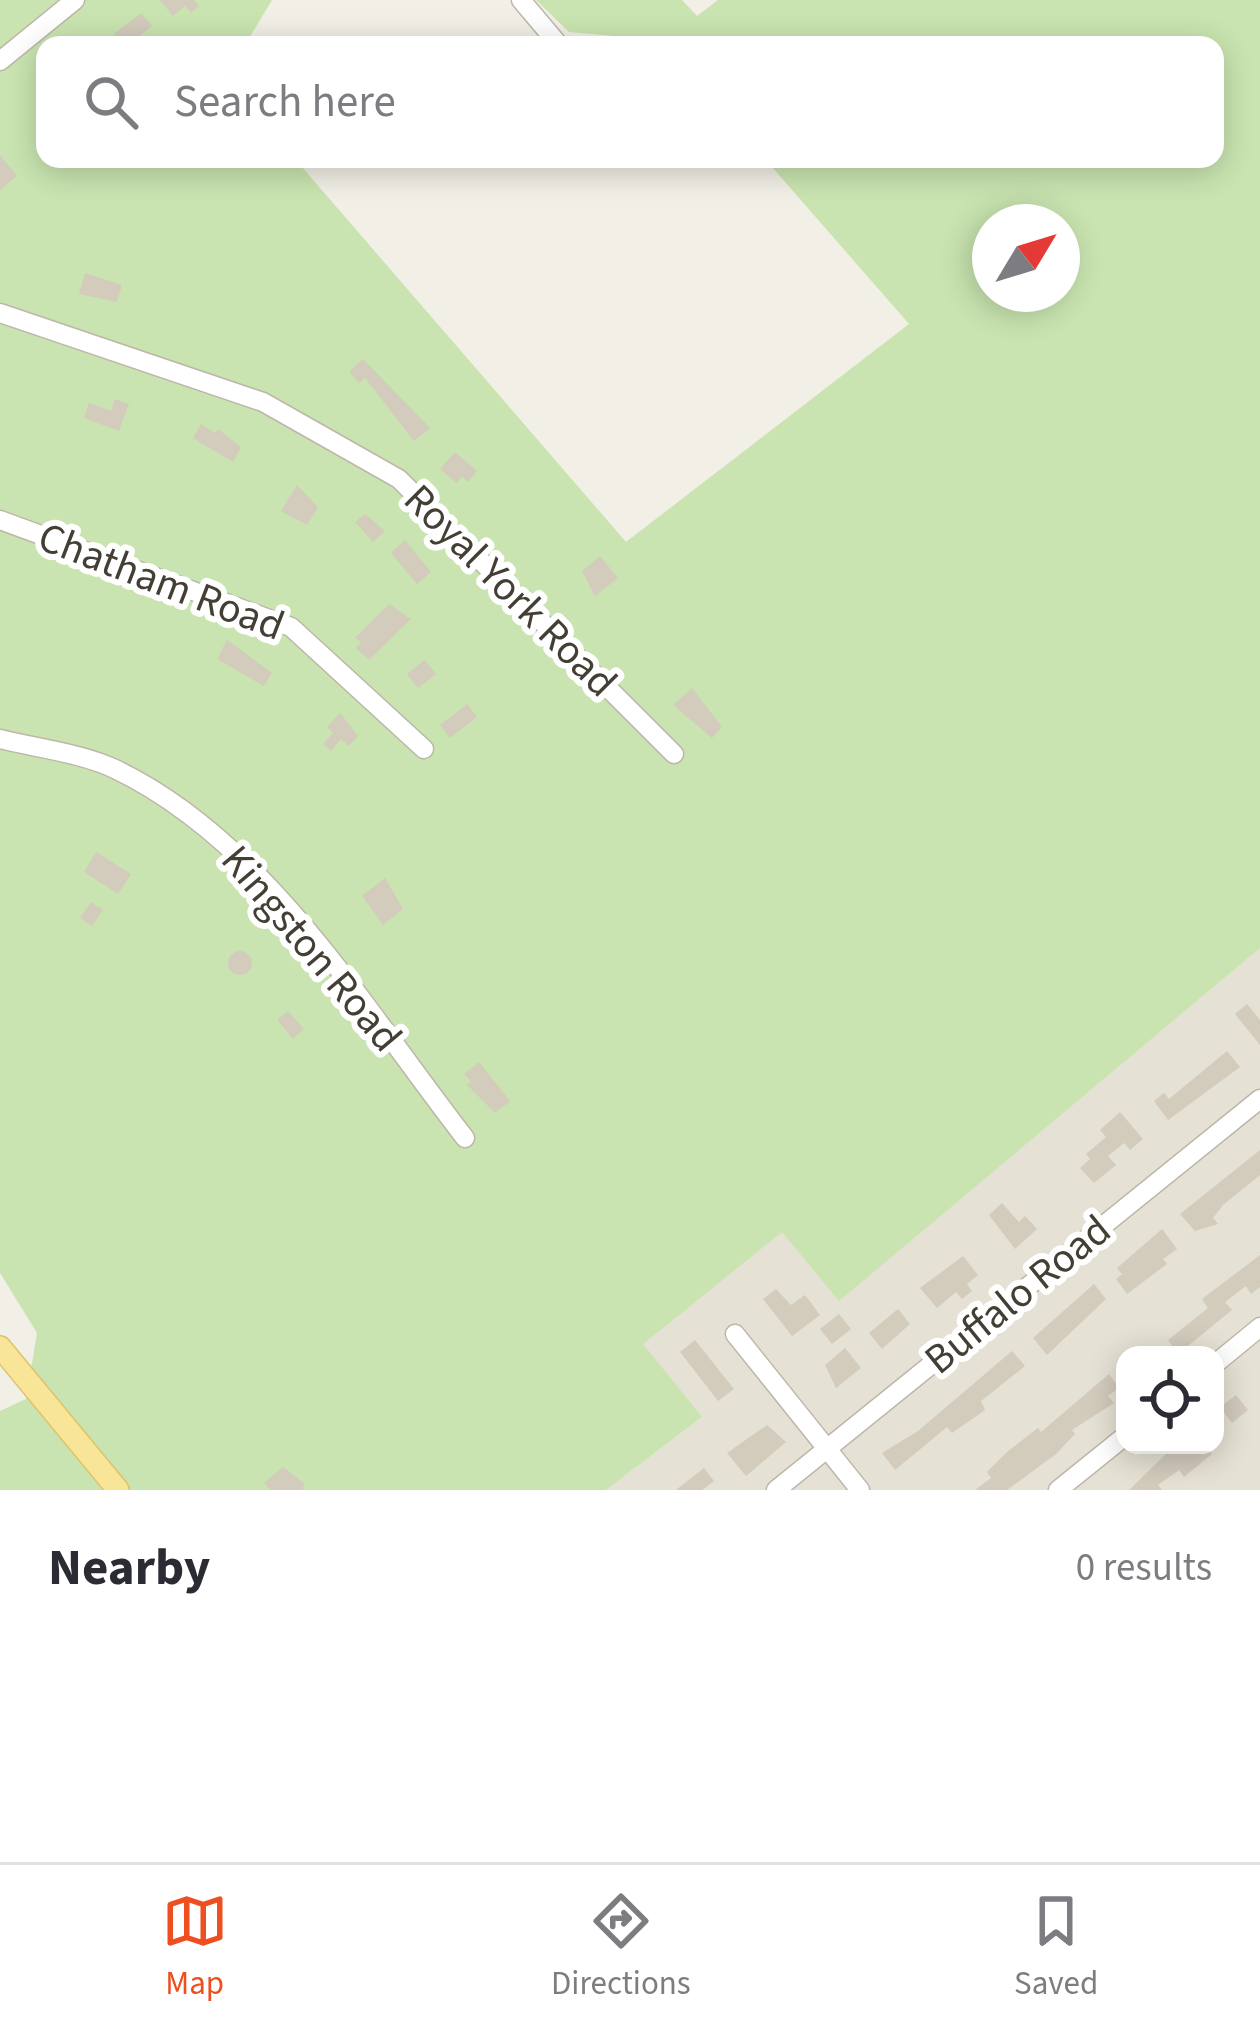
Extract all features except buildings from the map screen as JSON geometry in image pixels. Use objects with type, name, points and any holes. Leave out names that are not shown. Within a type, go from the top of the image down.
[{"type":"main road","points":[[0,1348],[118,1490]]},
{"type":"street","points":[[0,61],[75,0]]},
{"type":"street","points":[[521,0],[551,36]]},
{"type":"street","name":"Royal York Road","points":[[0,313],[263,402],[399,479],[674,754]]},
{"type":"street","name":"Chatham Road","points":[[0,520],[291,627],[424,749]]},
{"type":"street","name":"Kingston Road","points":[[0,739],[113,768],[253,866],[465,1138]]},
{"type":"street","name":"Buffalo Road","points":[[776,1490],[1260,1100]]},
{"type":"street","points":[[1224,1357],[1260,1328]]},
{"type":"street","points":[[735,1334],[860,1490]]},
{"type":"street","points":[[1058,1490],[1116,1443]]},
{"type":"shaded area","points":[[1260,948],[1260,1490],[606,1490],[701,1418],[642,1344],[782,1231],[839,1300]]},
{"type":"green space","points":[[0,0],[272,0],[250,36],[36,36],[36,168],[303,168],[626,542],[909,324],[773,168],[1224,168],[1224,36],[614,36],[569,32],[536,0],[682,0],[697,16],[718,0],[1260,0],[1260,948],[839,1301],[782,1232],[643,1344],[702,1417],[606,1490],[0,1490],[0,1411],[26,1399],[37,1333],[0,1273]]}]
